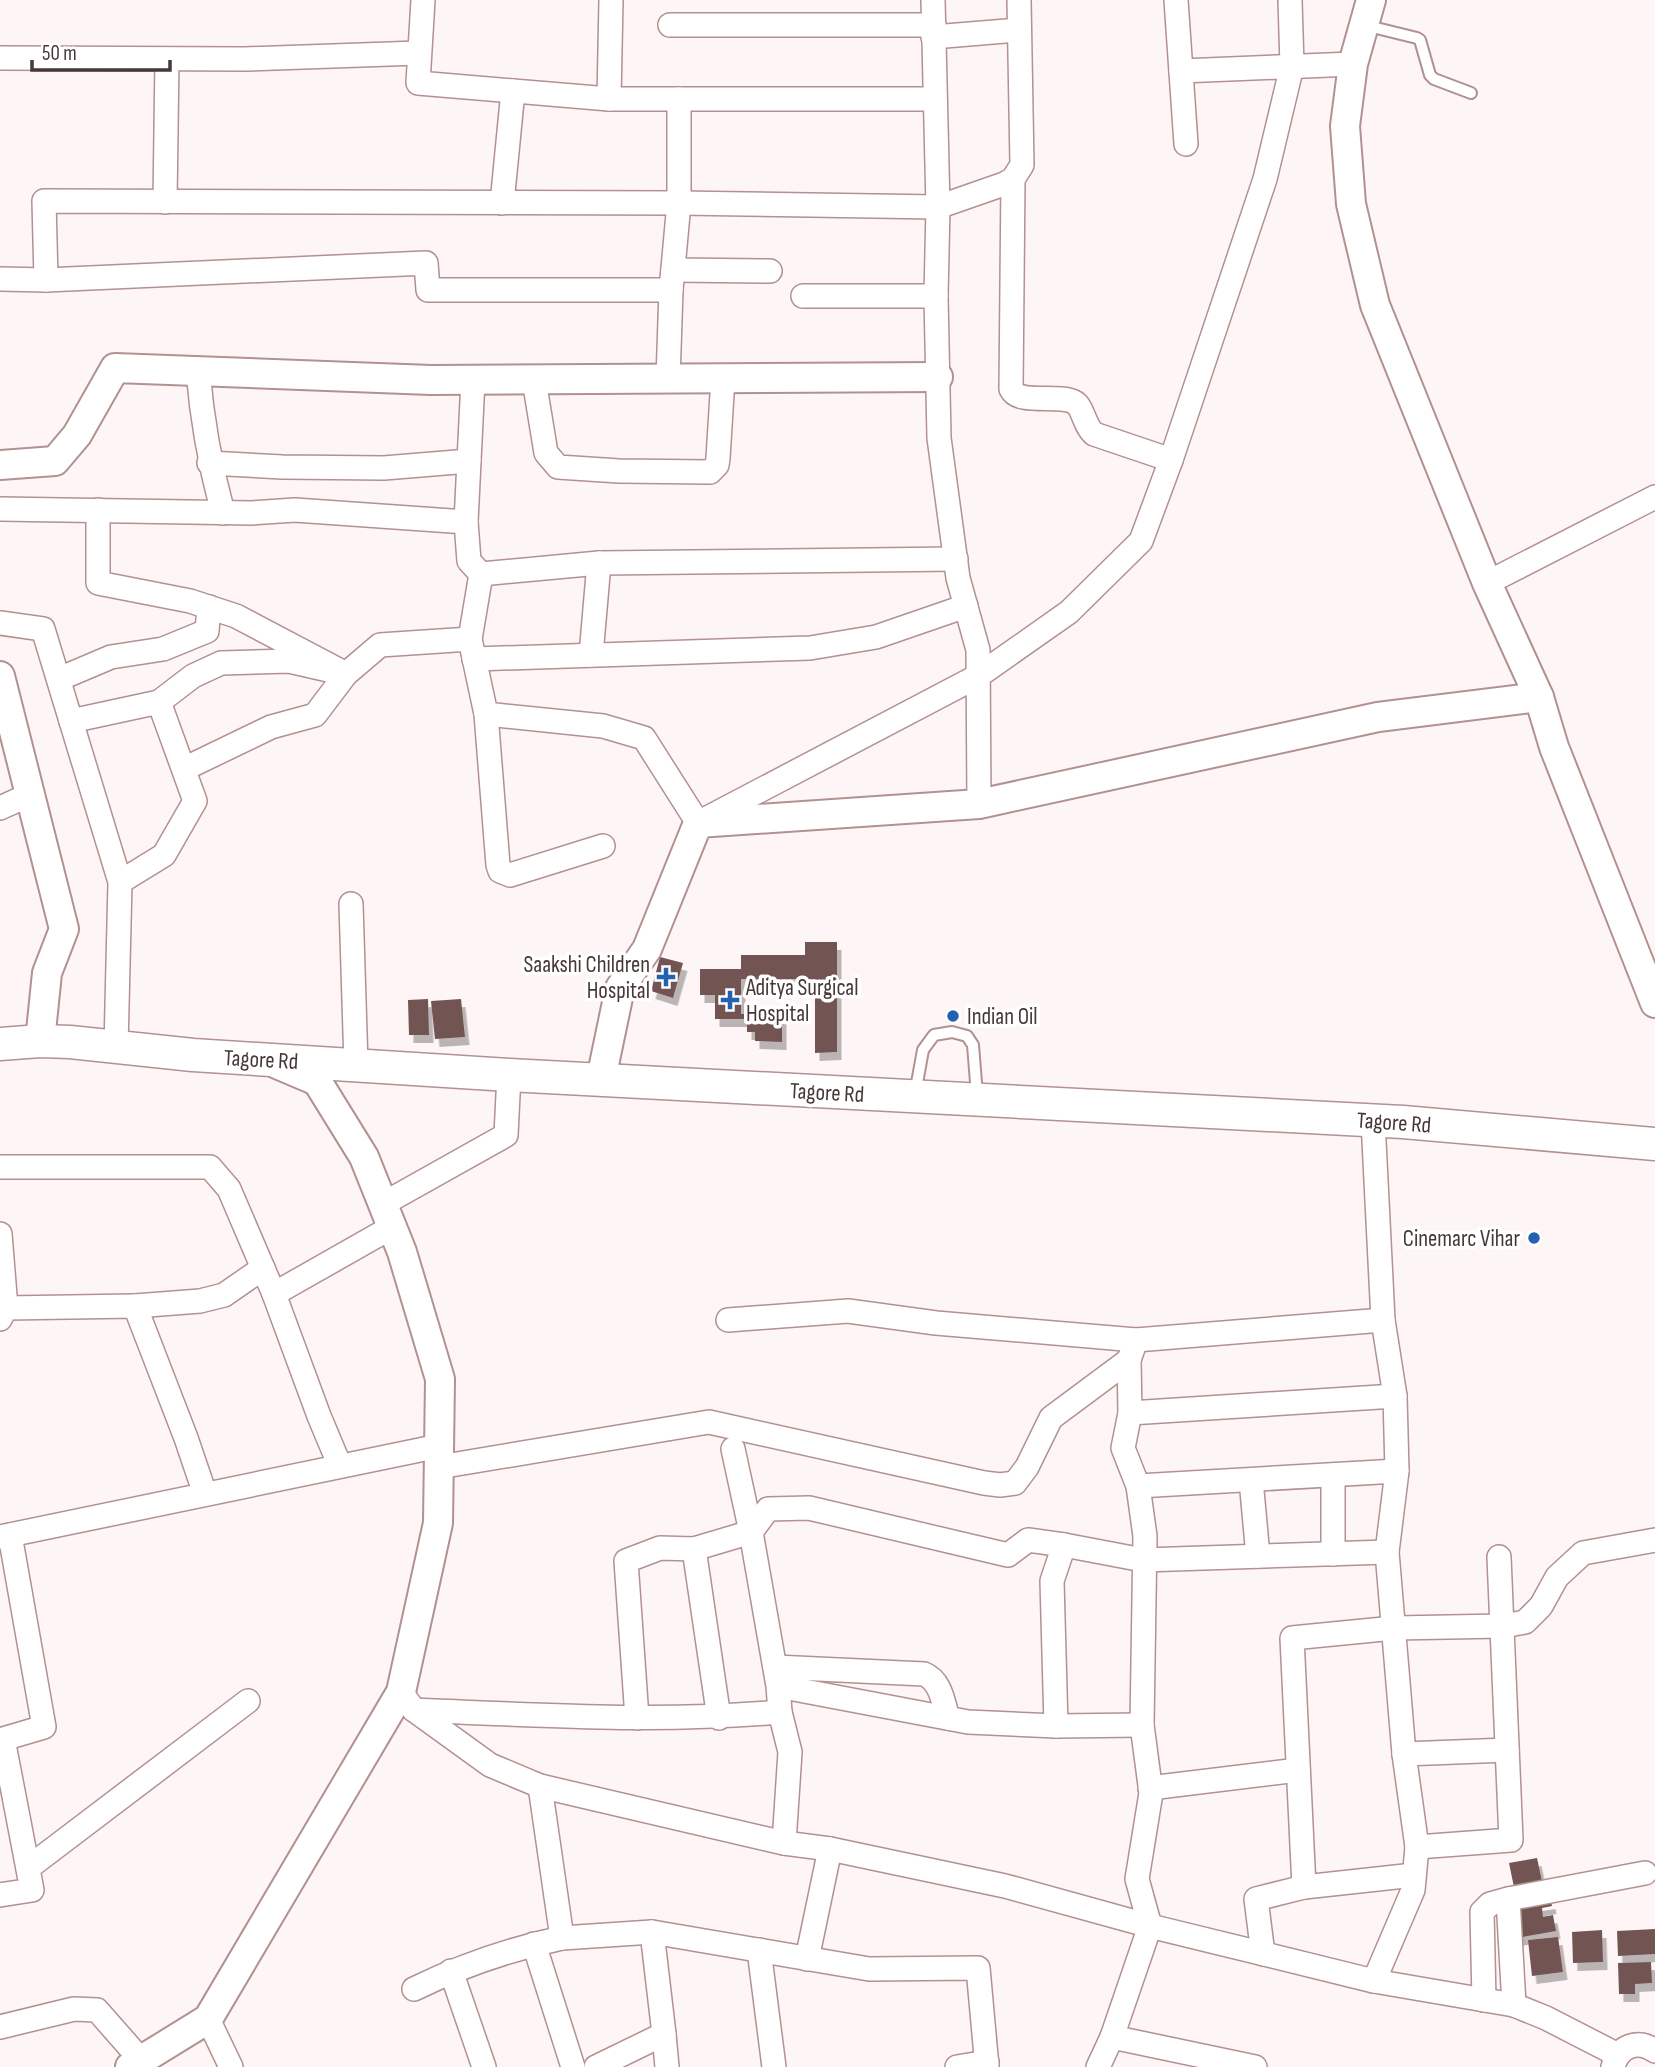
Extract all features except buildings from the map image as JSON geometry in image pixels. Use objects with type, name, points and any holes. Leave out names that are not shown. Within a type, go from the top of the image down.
[{"type":"main road","name":"Tagore Rd","points":[[0,1044],[40,1041],[268,1060],[1373,1121],[1655,1143]]},
{"type":"street","points":[[423,0],[418,83],[609,99],[934,99]]},
{"type":"street","points":[[609,99],[611,0]]},
{"type":"street","points":[[933,0],[938,208],[936,296],[939,438],[956,559],[978,650],[979,804]]},
{"type":"street","points":[[1018,0],[1022,164],[1013,178],[1011,389],[1018,398],[1045,397],[1073,401],[1080,407],[1088,429],[1094,434],[1171,460]]},
{"type":"street","points":[[1176,0],[1186,144]]},
{"type":"street","points":[[601,1079],[620,988],[647,949],[698,824],[978,676],[1069,612],[1141,541],[1171,460],[1265,179],[1292,66],[1290,0]]},
{"type":"street","points":[[1368,13],[1353,64],[1345,126],[1351,204],[1375,304],[1487,583],[1539,697],[1554,747],[1655,1003]]},
{"type":"street","points":[[670,25],[933,31],[1019,30]]},
{"type":"street","points":[[0,58],[245,59],[418,53]]},
{"type":"street","points":[[164,202],[167,59]]},
{"type":"street","points":[[1181,71],[1353,64]]},
{"type":"street","points":[[502,203],[513,91]]},
{"type":"street","points":[[668,379],[672,280],[679,203],[679,99]]},
{"type":"street","points":[[46,280],[44,201],[679,203],[938,208],[1013,178]]},
{"type":"street","points":[[0,279],[46,280],[426,263],[428,290],[672,280],[770,271]]},
{"type":"street","points":[[803,296],[936,296]]},
{"type":"street","points":[[0,465],[55,461],[77,436],[115,368],[473,380],[938,377]]},
{"type":"street","points":[[198,371],[202,424],[209,463],[223,513]]},
{"type":"street","points":[[534,380],[545,453],[558,467],[710,472],[717,466],[723,378]]},
{"type":"street","points":[[473,380],[466,522],[469,561],[481,574],[472,649],[486,714],[498,865],[500,871],[510,875],[603,845]]},
{"type":"street","points":[[209,463],[384,468],[469,461]]},
{"type":"street","points":[[1487,583],[1655,497]]},
{"type":"street","points":[[0,509],[223,513],[295,510],[466,522]]},
{"type":"street","points":[[98,510],[98,583],[190,601],[236,616],[346,674]]},
{"type":"street","points":[[481,574],[599,563],[956,559]]},
{"type":"street","points":[[591,655],[599,563]]},
{"type":"street","points":[[184,769],[271,727],[315,715],[346,674],[380,645],[591,655],[810,648],[876,637],[966,606]]},
{"type":"street","points":[[59,679],[111,657],[163,649],[206,631],[209,607]]},
{"type":"street","points":[[0,623],[44,629],[120,882],[116,1047]]},
{"type":"street","points":[[71,720],[159,702],[193,676],[221,663],[289,661],[346,674]]},
{"type":"street","points":[[0,676],[64,929],[47,973],[40,1041]]},
{"type":"street","points":[[698,824],[979,804],[1378,717],[1539,697]]},
{"type":"street","points":[[120,882],[164,855],[195,801],[159,702]]},
{"type":"street","points":[[486,714],[603,726],[645,738],[698,824]]},
{"type":"street","points":[[0,808],[30,794]]},
{"type":"street","points":[[351,904],[356,1065]]},
{"type":"street","points":[[0,2027],[74,2009],[97,2010],[136,2064],[208,2018],[408,1701],[438,1523],[440,1378],[402,1252],[364,1157],[317,1082],[268,1060]]},
{"type":"street","points":[[274,1294],[506,1135],[509,1075]]},
{"type":"street","points":[[1373,1121],[1383,1320],[1395,1396],[1398,1471],[1387,1552],[1404,1754],[1417,1847],[1413,1890],[1374,1981]]},
{"type":"street","points":[[0,1167],[210,1167],[229,1189],[274,1294],[340,1466]]},
{"type":"street","points":[[0,1234],[3,1313],[200,1301],[224,1294],[263,1268]]},
{"type":"street","points":[[135,1306],[205,1494]]},
{"type":"street","points":[[728,1320],[848,1311],[1133,1350],[1383,1320]]},
{"type":"street","points":[[0,1895],[32,1889],[5,1775],[3,1739],[44,1727],[5,1536],[340,1466],[709,1422],[984,1483],[1015,1483],[1027,1467],[1051,1418],[1133,1350]]},
{"type":"street","points":[[1098,2067],[1112,2037],[1150,1926],[1137,1880],[1151,1793],[1142,1725],[1145,1536],[1138,1486],[1123,1448],[1130,1413],[1133,1350]]},
{"type":"street","points":[[1130,1413],[1395,1396]]},
{"type":"street","points":[[733,1449],[777,1677],[780,1712],[790,1752],[784,1843]]},
{"type":"street","points":[[1138,1486],[1398,1471]]},
{"type":"street","points":[[1333,1554],[1334,1475]]},
{"type":"street","points":[[1251,1480],[1258,1556]]},
{"type":"street","points":[[637,1718],[626,1561],[660,1548],[694,1549],[751,1532],[768,1509],[809,1508],[1007,1555],[1028,1540],[1143,1560],[1387,1552]]},
{"type":"street","points":[[1304,1887],[1293,1637],[1394,1628],[1503,1626],[1525,1622],[1541,1606],[1557,1577],[1583,1553],[1655,1540]]},
{"type":"street","points":[[1056,1726],[1052,1581],[1064,1545]]},
{"type":"street","points":[[694,1549],[719,1718]]},
{"type":"street","points":[[1417,1847],[1511,1840],[1499,1557]]},
{"type":"street","points":[[777,1677],[924,1674],[938,1685],[948,1718]]},
{"type":"street","points":[[777,1677],[968,1722],[1056,1726],[1142,1725]]},
{"type":"street","points":[[28,1868],[248,1701]]},
{"type":"street","points":[[408,1701],[637,1718],[719,1718],[780,1712]]},
{"type":"street","points":[[408,1701],[490,1765],[540,1786],[784,1843],[830,1849],[1004,1886],[1150,1926],[1374,1981],[1514,2005],[1546,2018],[1615,2061],[1626,2048],[1634,2045],[1654,2047]]},
{"type":"street","points":[[1404,1754],[1507,1750]]},
{"type":"street","points":[[1150,1788],[1298,1770]]},
{"type":"street","points":[[540,1786],[562,1938]]},
{"type":"street","points":[[807,1959],[830,1849]]},
{"type":"street","points":[[1484,2000],[1482,1912],[1490,1904],[1645,1873]]},
{"type":"street","points":[[1264,1954],[1256,1899],[1304,1887],[1414,1875]]},
{"type":"street","points":[[1508,1899],[1514,2005]]},
{"type":"street","points":[[652,1933],[667,2067]]},
{"type":"street","points":[[414,1989],[451,1971],[534,1944],[562,1938],[652,1933],[869,1969],[978,1968],[987,2064],[957,2067]]},
{"type":"street","points":[[534,1944],[573,2067]]},
{"type":"street","points":[[759,1950],[774,2067]]},
{"type":"street","points":[[451,1971],[484,2067]]},
{"type":"street","points":[[208,2018],[231,2067]]},
{"type":"street","points":[[596,2067],[664,2034]]},
{"type":"street","points":[[1112,2037],[1255,2067]]},
{"type":"lane","points":[[1368,13],[1417,38],[1430,75],[1434,79],[1471,93]]},
{"type":"lane","points":[[915,1097],[923,1051],[934,1035],[952,1032],[967,1036],[973,1045],[978,1101]]},
{"type":"place","name":"Saakshi Children Hospital","points":[[666,977]]},
{"type":"place","name":"Aditya Surgical Hospital","points":[[730,1000]]},
{"type":"place","name":"Indian Oil","points":[[953,1016]]},
{"type":"place","name":"Cinemarc Vihar","points":[[1534,1238]]}]
